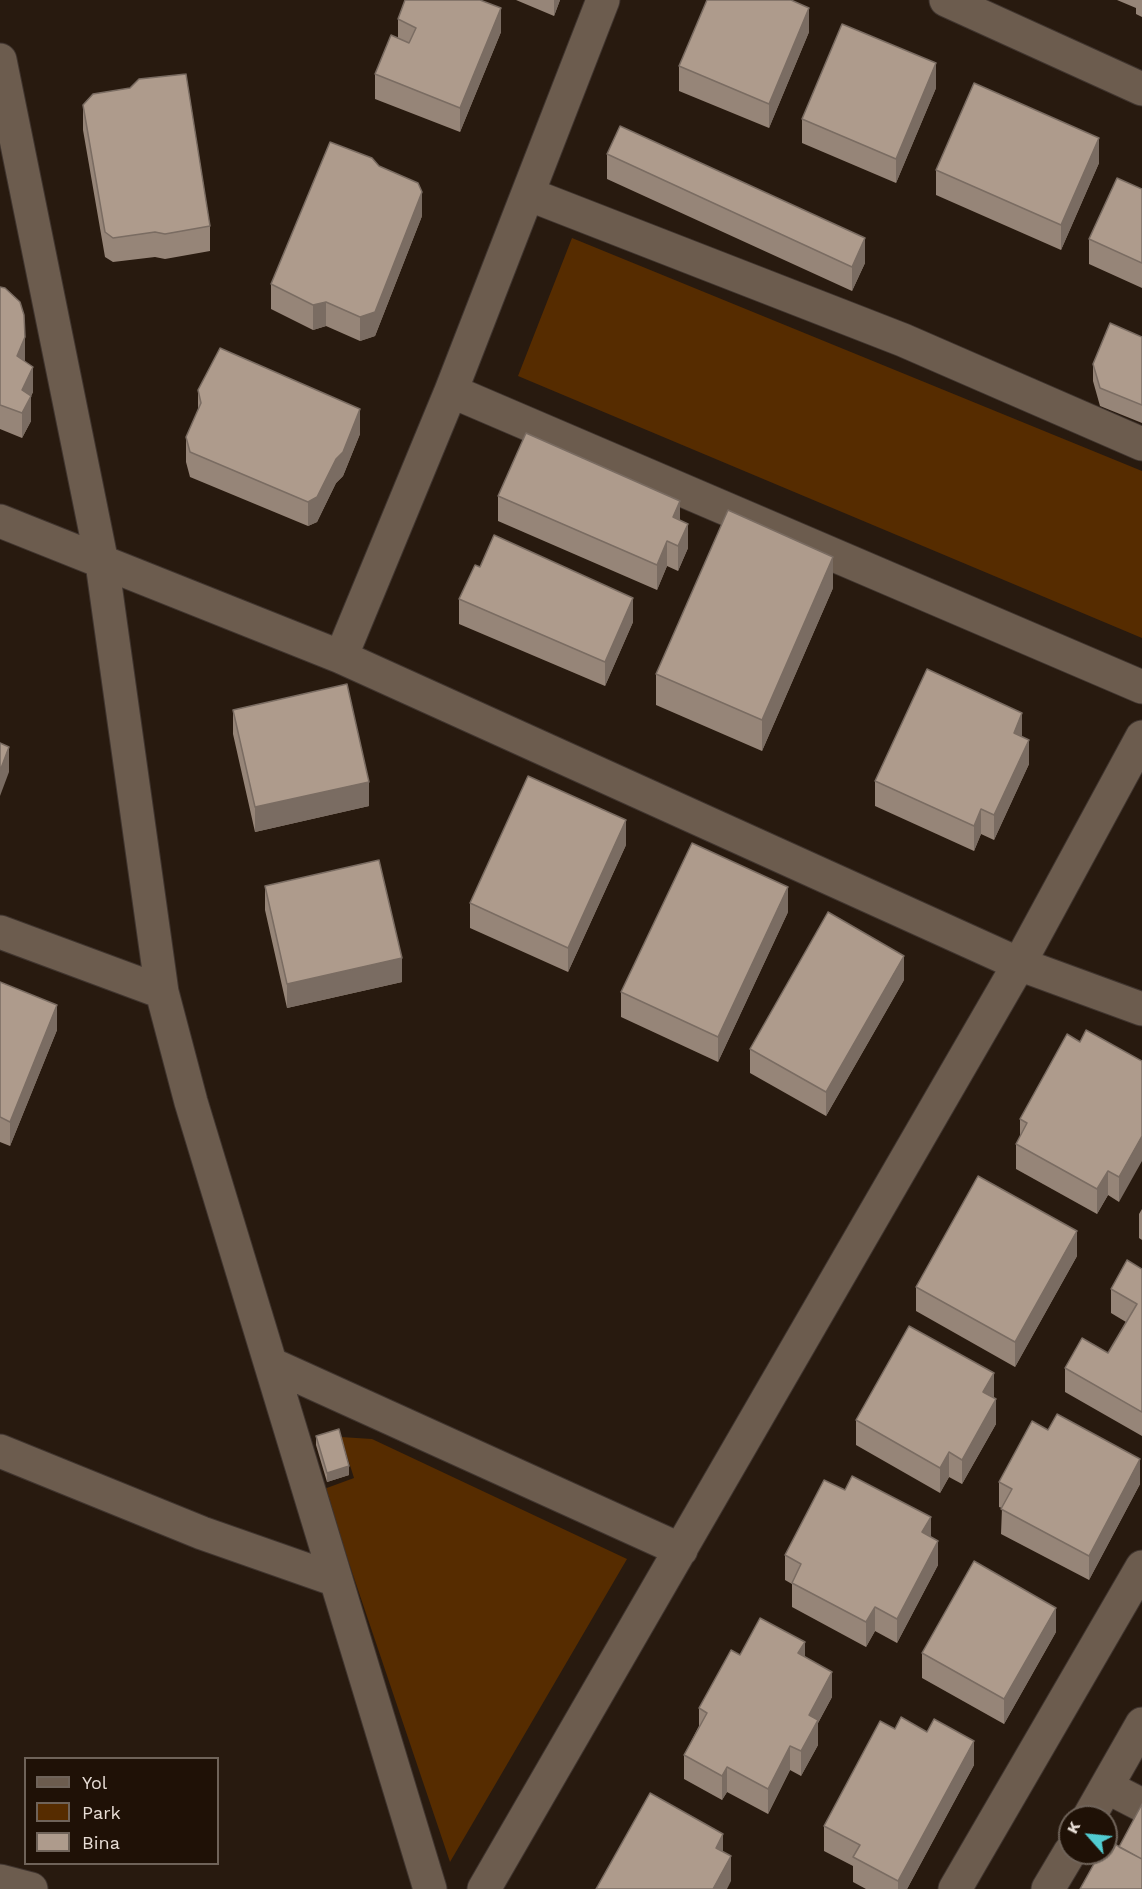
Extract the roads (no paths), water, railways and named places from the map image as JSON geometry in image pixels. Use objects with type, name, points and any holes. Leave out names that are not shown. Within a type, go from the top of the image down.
[{"type":"street","points":[[341,657],[451,391],[603,0]]},
{"type":"street","points":[[946,0],[1142,89]]},
{"type":"street","points":[[0,60],[102,563],[162,992],[191,1102],[430,1889]]},
{"type":"street","points":[[528,194],[903,340],[1142,444]]},
{"type":"street","points":[[451,391],[1142,687]]},
{"type":"street","points":[[0,521],[341,657],[1019,964],[1142,1009]]},
{"type":"street","points":[[484,1889],[1019,964],[1142,737]]},
{"type":"street","points":[[0,932],[162,992]]},
{"type":"street","points":[[271,1364],[681,1550]]},
{"type":"street","points":[[0,1451],[202,1533],[336,1580]]},
{"type":"street","points":[[955,1889],[1142,1567]]},
{"type":"street","points":[[1096,1805],[1142,1724]]},
{"type":"street","points":[[1107,1787],[1142,1805]]},
{"type":"street","points":[[1048,1889],[1062,1865]]},
{"type":"street","points":[[0,1881],[31,1889]]}]
